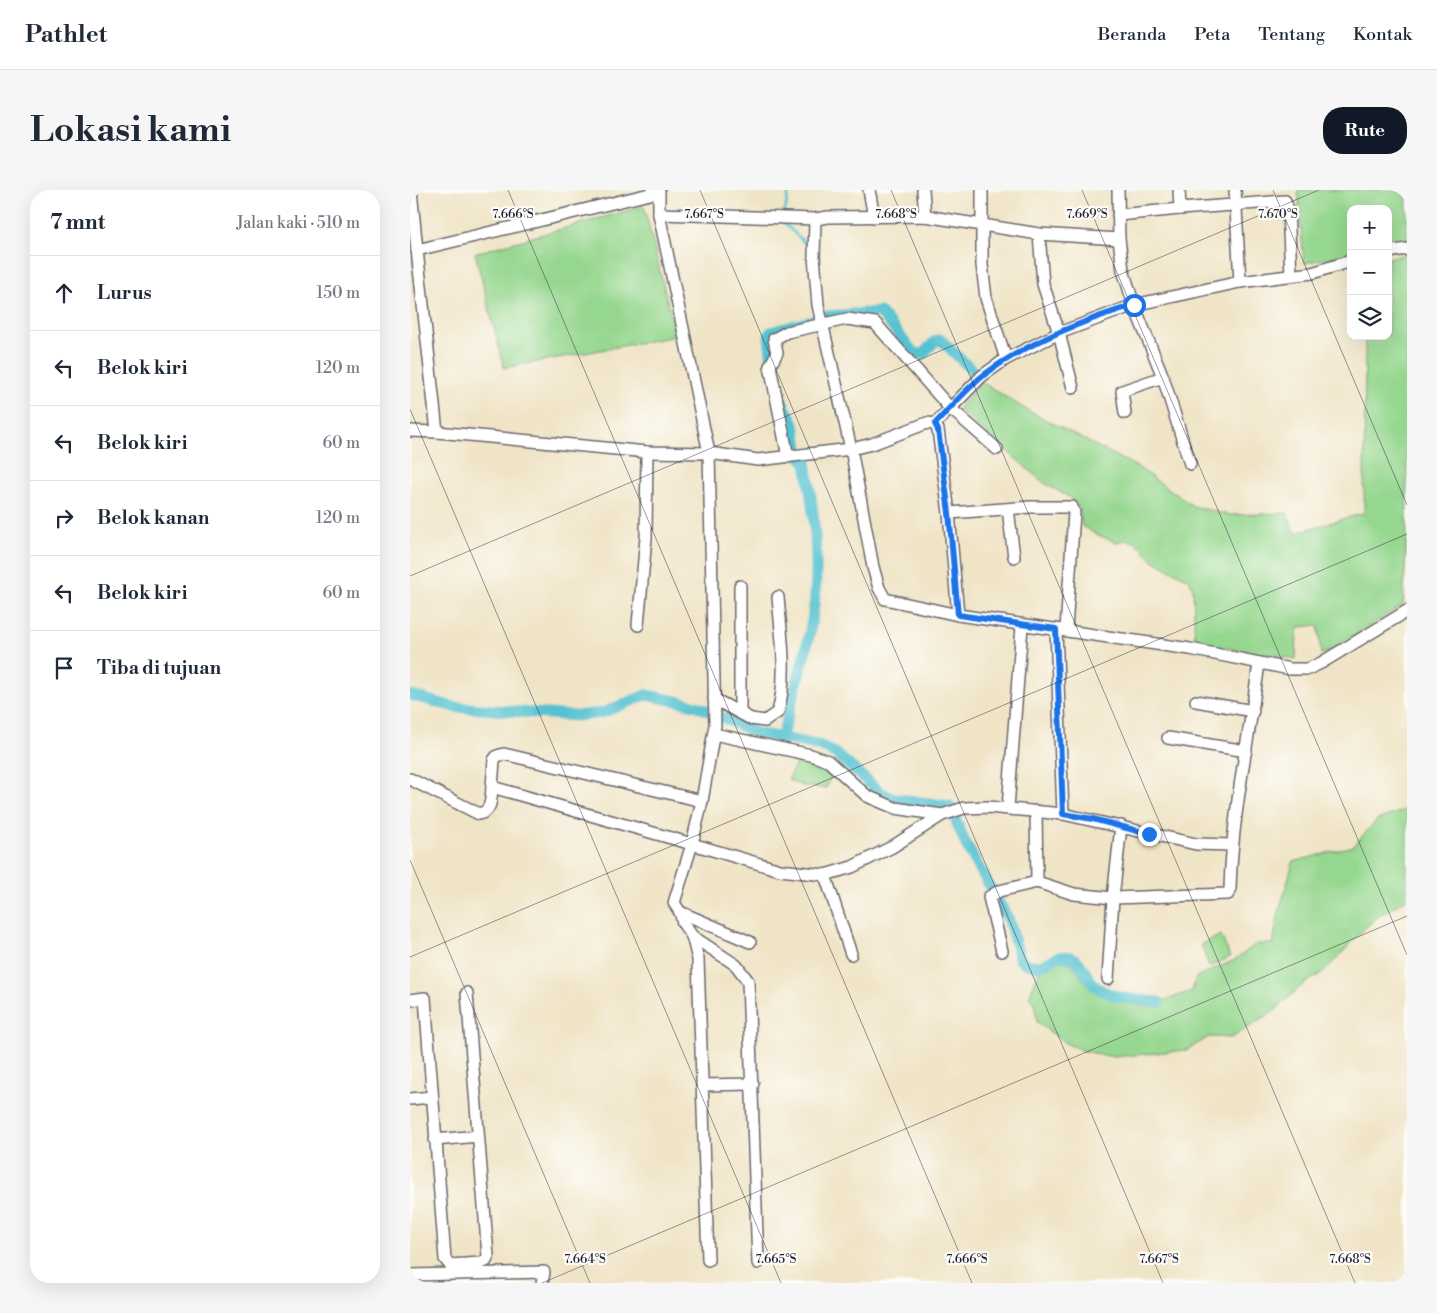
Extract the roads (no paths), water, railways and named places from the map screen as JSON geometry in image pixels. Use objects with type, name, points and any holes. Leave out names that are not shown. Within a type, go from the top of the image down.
[{"type":"street","points":[[411,190],[437,432]]},
{"type":"street","points":[[868,190],[874,216]]},
{"type":"street","points":[[923,190],[925,216]]},
{"type":"street","points":[[982,190],[982,265],[986,298],[1006,359]]},
{"type":"street","points":[[1118,190],[1119,239],[1123,270],[1134,305],[1164,377],[1190,464]]},
{"type":"street","points":[[1179,190],[1180,209]]},
{"type":"street","points":[[1235,190],[1240,282]]},
{"type":"street","points":[[417,250],[658,191],[659,214],[709,453],[714,730],[702,801],[692,844],[674,903],[680,912],[683,923],[692,936],[698,959],[708,1260]]},
{"type":"street","points":[[1118,215],[1235,206],[1277,200],[1285,201],[1288,209],[1291,275]]},
{"type":"street","points":[[659,214],[815,219],[828,217],[925,216],[1039,234],[1119,239]]},
{"type":"street","points":[[815,219],[816,287],[822,324],[851,449],[872,560],[881,593],[885,599],[958,615],[1022,626],[1061,629],[1290,669],[1308,669],[1350,647],[1407,611]]},
{"type":"street","points":[[1039,234],[1043,284],[1059,333],[1073,388]]},
{"type":"street","points":[[1392,251],[1407,249]]},
{"type":"street","points":[[935,424],[982,376],[1006,359],[1059,333],[1134,305],[1240,282],[1312,273],[1347,262]]},
{"type":"street","points":[[788,457],[773,382],[776,337],[847,319],[875,323],[950,408],[997,449]]},
{"type":"street","points":[[1125,413],[1122,391],[1164,377]]},
{"type":"street","points":[[410,431],[647,452],[709,453],[758,460],[851,449],[926,423],[935,424]]},
{"type":"street","points":[[935,424],[938,430],[949,513],[958,615]]},
{"type":"street","points":[[638,625],[646,538],[647,452]]},
{"type":"street","points":[[949,513],[1047,506],[1070,506],[1074,510],[1061,629],[1063,814]]},
{"type":"street","points":[[1008,509],[1014,557]]},
{"type":"street","points":[[740,586],[740,713]]},
{"type":"street","points":[[714,704],[751,719],[764,721],[778,712],[782,696],[778,597]]},
{"type":"street","points":[[1008,808],[1022,626]]},
{"type":"street","points":[[1002,951],[989,897],[995,892],[1037,882],[1074,894],[1113,898],[1228,894],[1230,889],[1231,845],[1259,663]]},
{"type":"street","points":[[1196,701],[1253,711]]},
{"type":"street","points":[[714,730],[828,761],[867,796],[895,808],[948,813],[975,807],[1036,811],[1063,814],[1196,844],[1231,845]]},
{"type":"street","points":[[1168,738],[1246,751]]},
{"type":"street","points":[[410,779],[479,814],[489,808],[494,760],[497,756],[504,754],[702,801]]},
{"type":"street","points":[[492,787],[780,870],[825,875],[852,867],[892,847],[948,813]]},
{"type":"street","points":[[1036,811],[1037,882]]},
{"type":"street","points":[[1108,978],[1113,898],[1121,826]]},
{"type":"street","points":[[825,875],[851,954]]},
{"type":"street","points":[[680,912],[750,942]]},
{"type":"street","points":[[692,936],[736,965],[748,981],[758,1263]]},
{"type":"street","points":[[410,1000],[425,998],[445,1259],[450,1265],[481,1263],[486,1261],[488,1256],[467,993]]},
{"type":"street","points":[[702,1085],[753,1084]]},
{"type":"street","points":[[410,1099],[432,1097]]},
{"type":"street","points":[[435,1140],[478,1136]]},
{"type":"street","points":[[410,1276],[544,1272],[542,1283]]},
{"type":"waterway","points":[[785,211],[789,190]]},
{"type":"waterway","points":[[785,224],[808,246],[809,257]]},
{"type":"waterway","points":[[827,316],[880,312],[914,353],[923,354],[934,342],[940,339],[977,375]]},
{"type":"waterway","points":[[771,353],[769,336],[771,332],[818,319]]},
{"type":"waterway","points":[[781,398],[794,423],[798,448]]},
{"type":"waterway","points":[[781,739],[809,636],[815,593],[816,549],[812,505],[806,462],[801,458]]},
{"type":"waterway","points":[[410,695],[454,707],[575,716],[602,713],[646,695],[697,706],[757,733],[821,746],[835,753],[880,792],[892,798],[950,806],[966,845],[1009,920],[1020,960],[1029,965],[1036,966],[1063,956],[1070,957],[1078,962],[1095,986],[1109,994],[1159,1002]]}]
